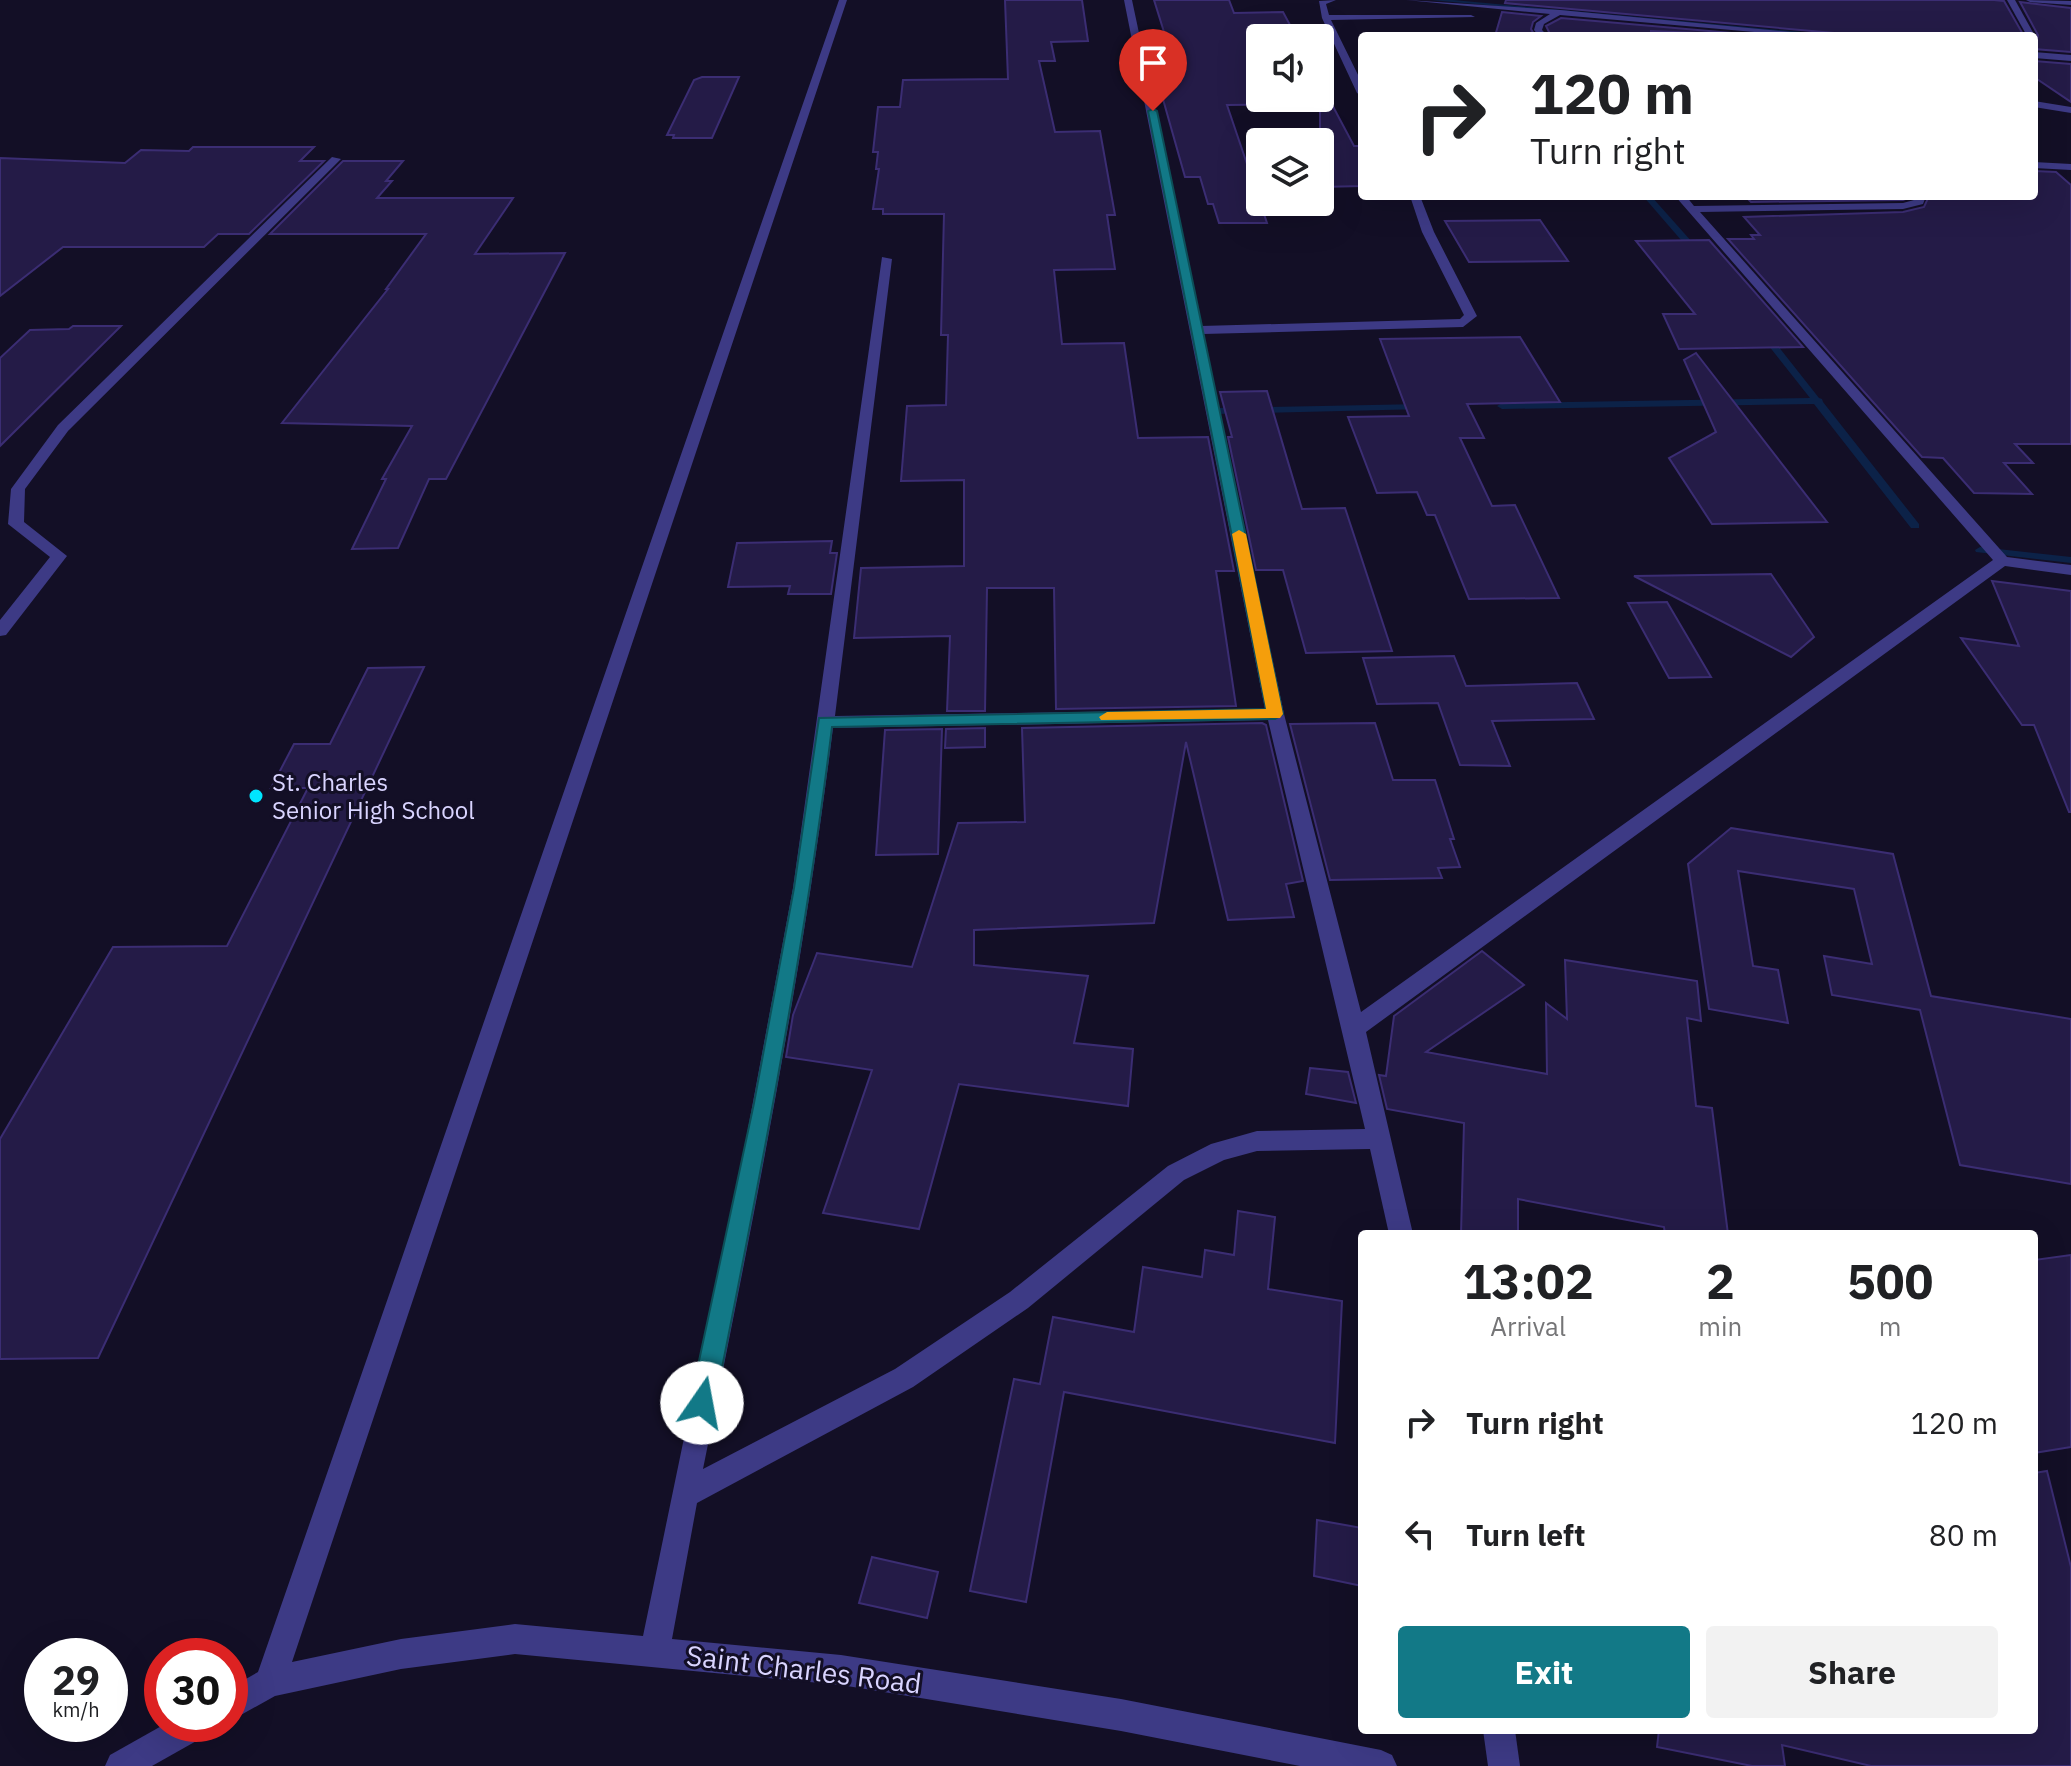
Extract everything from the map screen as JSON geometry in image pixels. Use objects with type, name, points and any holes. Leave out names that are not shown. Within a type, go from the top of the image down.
[{"type":"street","points":[[270,1682],[843,0]]},
{"type":"street","points":[[1128,0],[1275,714],[1354,1029],[1400,1230]]},
{"type":"street","points":[[1332,0],[1322,3],[1326,18],[1358,85]]},
{"type":"street","points":[[1410,0],[1480,3],[1767,32]]},
{"type":"street","points":[[1580,13],[1581,0]]},
{"type":"street","points":[[2011,0],[2029,32]]},
{"type":"street","points":[[2030,0],[2071,3]]},
{"type":"street","points":[[1540,32],[1540,23],[1560,12]]},
{"type":"street","points":[[1326,18],[1547,18]]},
{"type":"street","points":[[2038,55],[2071,58]]},
{"type":"street","points":[[2038,105],[2071,110]]},
{"type":"street","points":[[0,631],[59,556],[16,524],[18,489],[63,428],[336,159]]},
{"type":"street","points":[[2038,165],[2071,167]]},
{"type":"street","points":[[1198,330],[1463,323],[1471,316],[1428,232],[1416,200]]},
{"type":"street","points":[[1684,200],[2002,561],[2071,570]]},
{"type":"street","points":[[1692,209],[1903,206],[1920,200]]},
{"type":"street","points":[[655,1651],[684,1494],[762,1118],[803,888],[886,259]]},
{"type":"street","points":[[1354,1029],[2002,561]]},
{"type":"street","points":[[825,722],[1275,714]]},
{"type":"street","points":[[684,1494],[904,1378],[1019,1300],[1176,1173],[1219,1151],[1257,1141],[1378,1139]]},
{"type":"street","name":"Saint Charles Road","points":[[248,1695],[270,1682],[401,1654],[515,1639],[856,1673],[1121,1715],[1381,1766]]},
{"type":"street","points":[[1500,1734],[1504,1766]]},
{"type":"street","points":[[121,1766],[164,1742]]},
{"type":"building","points":[[1005,0],[1082,0],[1088,41],[1051,42],[1055,61],[1039,61],[1055,132],[1100,131],[1115,215],[1107,215],[1115,269],[1054,270],[1062,344],[1124,343],[1138,438],[1208,437],[1234,571],[1216,571],[1236,706],[1056,709],[1054,588],[987,588],[985,711],[947,711],[950,636],[854,638],[861,568],[964,566],[964,480],[901,481],[907,406],[946,405],[948,335],[941,335],[944,214],[883,214],[883,209],[873,209],[879,169],[876,169],[878,152],[873,152],[878,107],[900,107],[903,80],[1008,79]]},
{"type":"building","points":[[1154,0],[1229,0],[1234,13],[1283,12],[1289,24],[1246,24],[1246,105],[1227,105],[1246,161],[1246,216],[1265,216],[1267,223],[1219,223],[1213,204],[1208,204],[1200,177],[1185,177],[1144,32],[1164,32]]},
{"type":"building","points":[[1506,0],[1994,0],[2004,1],[2022,32],[1823,32],[1505,3]]},
{"type":"building","points":[[2020,2],[2071,8],[2071,52],[2038,49],[2036,32]]},
{"type":"building","points":[[1502,12],[1541,16],[1533,22],[1533,32],[1496,32]]},
{"type":"building","points":[[1561,18],[1720,32],[1549,32],[1546,26]]},
{"type":"building","points":[[2038,61],[2071,64],[2071,102],[2038,80]]},
{"type":"building","points":[[702,77],[739,77],[712,138],[673,138],[674,135],[667,135],[694,80]]},
{"type":"building","points":[[1334,108],[1354,146],[1358,146],[1358,186],[1334,187],[1334,128],[1320,128],[1320,112],[1334,112]]},
{"type":"building","points":[[193,147],[314,147],[300,161],[324,161],[249,234],[218,234],[204,247],[63,247],[0,296],[0,158],[125,163],[141,150],[189,151]]},
{"type":"building","points":[[343,161],[403,161],[386,181],[392,181],[377,198],[513,198],[475,254],[565,253],[446,479],[429,479],[398,548],[352,549],[386,479],[382,479],[412,426],[282,423],[388,289],[426,234],[270,234]]},
{"type":"building","points":[[2038,171],[2056,172],[2071,185],[2071,444],[2015,444],[2033,463],[2004,463],[2032,494],[1974,493],[1943,458],[1922,457],[1728,239],[1754,239],[1751,235],[1760,235],[1744,217],[1903,212],[1924,207],[1927,200],[2038,200]]},
{"type":"building","points":[[1749,200],[1903,200],[1751,202]]},
{"type":"building","points":[[1540,220],[1568,261],[1469,262],[1445,221]]},
{"type":"building","points":[[1709,240],[1803,347],[1679,349],[1663,314],[1695,314],[1636,241]]},
{"type":"building","points":[[73,326],[121,326],[0,446],[0,358],[30,330],[69,329]]},
{"type":"building","points":[[1520,337],[1560,402],[1467,404],[1484,438],[1460,438],[1492,506],[1515,505],[1559,598],[1469,599],[1435,515],[1427,515],[1417,492],[1377,493],[1348,417],[1409,416],[1380,339]]},
{"type":"building","points":[[1696,353],[1827,522],[1712,524],[1669,458],[1716,432],[1684,360]]},
{"type":"building","points":[[1267,391],[1302,509],[1345,508],[1392,651],[1306,653],[1283,570],[1256,570],[1228,437],[1232,437],[1220,392]]},
{"type":"building","points":[[832,541],[830,553],[837,553],[831,594],[788,594],[790,586],[728,587],[737,543]]},
{"type":"building","points":[[1771,574],[1814,637],[1791,657],[1634,576]]},
{"type":"building","points":[[1992,581],[2071,591],[2071,812],[2034,725],[2022,725],[1961,638],[2019,646]]},
{"type":"building","points":[[1667,602],[1711,677],[1669,678],[1628,603]]},
{"type":"building","points":[[1454,656],[1466,686],[1577,683],[1594,719],[1492,721],[1510,766],[1460,765],[1438,703],[1377,704],[1363,658]]},
{"type":"building","points":[[424,667],[98,1358],[0,1359],[0,1139],[113,947],[227,946],[308,788],[271,788],[294,744],[330,744],[368,668]]},
{"type":"building","points":[[1375,723],[1393,780],[1435,780],[1460,867],[1438,868],[1442,878],[1330,880],[1290,724]]},
{"type":"building","points":[[1266,725],[1303,881],[1286,884],[1294,917],[1228,920],[1186,742],[1154,923],[974,930],[974,965],[1088,976],[1074,1043],[1133,1049],[1128,1106],[959,1084],[919,1229],[823,1213],[872,1070],[786,1057],[793,1015],[817,953],[912,967],[958,823],[1025,822],[1022,728]]},
{"type":"building","points":[[985,728],[985,747],[945,748],[946,729]]},
{"type":"building","points":[[942,729],[938,854],[876,855],[885,730]]},
{"type":"building","points":[[1731,828],[1893,854],[1931,996],[2071,1019],[2071,1184],[1960,1165],[1920,1010],[1832,995],[1824,956],[1872,964],[1854,889],[1738,871],[1753,966],[1778,970],[1788,1023],[1709,1009],[1688,864]]},
{"type":"building","points":[[1482,951],[1524,985],[1426,1052],[1547,1074],[1546,1003],[1567,1019],[1565,960],[1697,981],[1701,1021],[1687,1018],[1696,1106],[1712,1108],[1727,1230],[1664,1230],[1664,1227],[1518,1199],[1518,1230],[1461,1230],[1464,1123],[1387,1109],[1379,1075],[1386,1076],[1394,1016]]},
{"type":"building","points":[[1310,1068],[1348,1072],[1356,1103],[1306,1094]]},
{"type":"building","points":[[1238,1211],[1275,1217],[1268,1289],[1342,1301],[1335,1443],[1064,1392],[1026,1602],[970,1591],[1014,1379],[1040,1384],[1053,1317],[1134,1332],[1143,1267],[1202,1277],[1205,1250],[1234,1255]]},
{"type":"building","points":[[2071,1255],[2071,1447],[2038,1452],[2038,1259]]},
{"type":"building","points":[[2047,1471],[2071,1567],[2071,1766],[1871,1766],[1782,1745],[1785,1766],[1752,1766],[1657,1747],[1659,1734],[2038,1734],[2038,1472]]},
{"type":"building","points":[[1317,1520],[1358,1527],[1358,1585],[1314,1576]]},
{"type":"building","points":[[872,1557],[938,1572],[927,1618],[859,1603]]},
{"type":"waterway","points":[[1434,0],[1798,32]]},
{"type":"waterway","points":[[1651,200],[1697,253]]},
{"type":"waterway","points":[[1764,334],[1817,401]]},
{"type":"waterway","points":[[1502,406],[1817,401]]},
{"type":"waterway","points":[[1817,401],[1915,526]]},
{"type":"waterway","points":[[1214,411],[1422,407]]},
{"type":"waterway","points":[[1980,550],[2071,560]]},
{"type":"slow traffic","points":[[1107,717],[1275,714],[1239,534]]},
{"type":"place","name":"St. Charles Senior High School","points":[[256,796]]},
{"type":"route","points":[[702,1403],[765,1103],[803,888],[825,722],[1275,714],[1153,111]]}]
